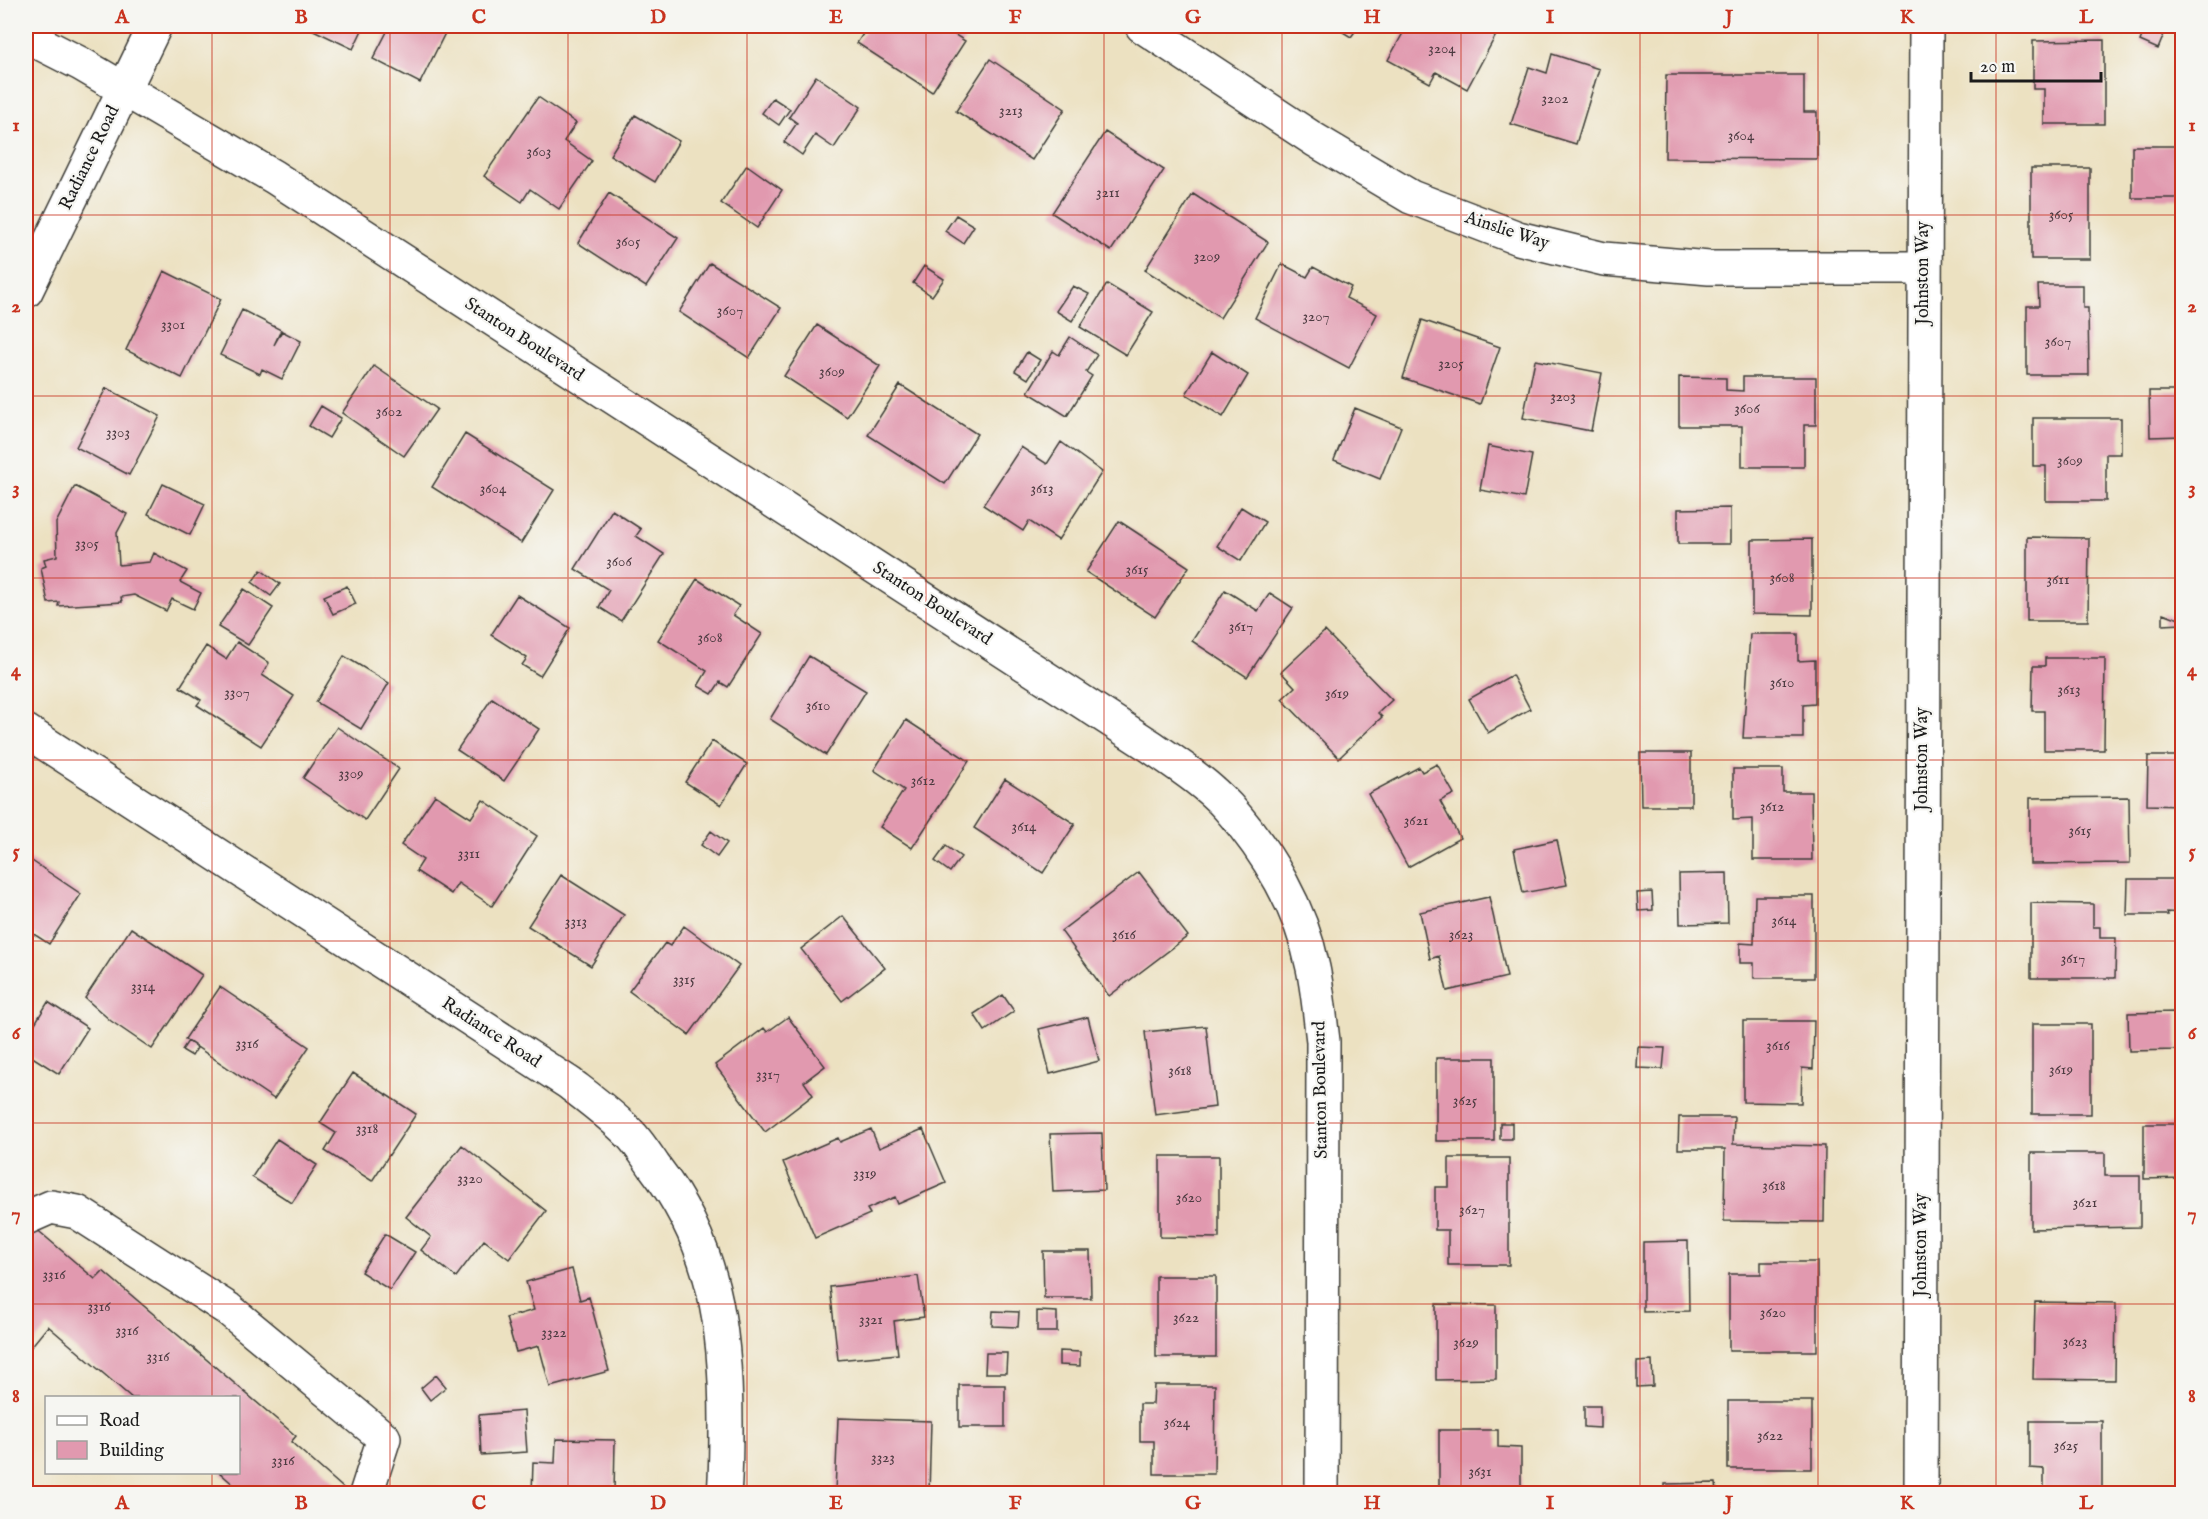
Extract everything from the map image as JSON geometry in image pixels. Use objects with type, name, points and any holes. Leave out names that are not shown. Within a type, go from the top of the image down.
[{"type":"street","name":"Radiance Road","points":[[26,291],[155,26]]},
{"type":"street","name":"Ainslie Way","points":[[1142,26],[1315,140],[1411,197],[1518,238],[1604,259],[1709,268],[1923,268]]},
{"type":"street","name":"Johnston Way","points":[[1920,1494],[1923,268],[1926,26]]},
{"type":"street","name":"Stanton Boulevard","points":[[26,36],[81,64],[273,177],[1142,740],[1191,774],[1227,806],[1272,864],[1299,919],[1313,967],[1316,988],[1323,1041],[1322,1494]]},
{"type":"street","name":"Radiance Road","points":[[26,731],[569,1083],[601,1107],[633,1137],[672,1189],[693,1226],[711,1277],[721,1324],[726,1393],[724,1494]]},
{"type":"street","points":[[26,1218],[51,1207],[77,1212],[228,1309],[384,1438],[366,1494]]},
{"type":"building","points":[[305,26],[364,26],[353,49]]},
{"type":"building","points":[[390,26],[429,26],[445,33],[420,83],[373,59]]},
{"type":"building","points":[[868,26],[941,26],[965,41],[932,92],[857,43]]},
{"type":"building","points":[[1333,26],[1359,26],[1351,37]]},
{"type":"building","points":[[1407,26],[1478,26],[1496,35],[1467,89],[1436,72],[1430,83],[1388,60]]},
{"type":"building","points":[[2146,26],[2165,32],[2158,49],[2140,41]]},
{"type":"building","points":[[2104,40],[2104,124],[2044,124],[2044,89],[2033,89],[2033,41]]},
{"type":"building","points":[[1552,54],[1599,69],[1576,144],[1511,124],[1529,67],[1547,73]]},
{"type":"building","points":[[990,59],[1065,109],[1032,160],[956,111]]},
{"type":"building","points":[[1666,75],[1804,75],[1804,112],[1817,112],[1817,159],[1665,158]]},
{"type":"building","points":[[816,76],[861,107],[834,148],[815,135],[802,155],[784,142],[797,123],[789,117]]},
{"type":"building","points":[[538,97],[576,123],[564,141],[592,161],[559,209],[530,189],[522,202],[484,176]]},
{"type":"building","points":[[773,98],[790,109],[779,125],[762,113]]},
{"type":"building","points":[[635,115],[679,141],[655,182],[610,155]]},
{"type":"building","points":[[1105,132],[1164,170],[1111,251],[1052,213]]},
{"type":"building","points":[[2132,146],[2182,146],[2182,198],[2132,198]]},
{"type":"building","points":[[747,165],[782,190],[757,228],[721,203]]},
{"type":"building","points":[[2031,168],[2090,168],[2090,259],[2031,259]]},
{"type":"building","points":[[609,193],[678,238],[646,287],[578,243]]},
{"type":"building","points":[[1193,194],[1268,242],[1220,318],[1145,270]]},
{"type":"building","points":[[956,215],[974,226],[963,243],[945,231]]},
{"type":"building","points":[[710,263],[781,308],[749,358],[679,312]]},
{"type":"building","points":[[1282,264],[1307,277],[1313,267],[1351,287],[1346,298],[1377,314],[1349,368],[1255,318]]},
{"type":"building","points":[[924,266],[944,279],[932,296],[913,283]]},
{"type":"building","points":[[164,271],[221,299],[182,378],[126,350]]},
{"type":"building","points":[[1107,284],[1153,312],[1126,355],[1080,327]]},
{"type":"building","points":[[2038,285],[2083,285],[2083,308],[2088,308],[2089,375],[2027,375],[2027,306],[2039,306]]},
{"type":"building","points":[[1073,286],[1089,294],[1072,321],[1056,311]]},
{"type":"building","points":[[242,310],[281,330],[274,345],[282,331],[301,341],[282,379],[262,369],[260,374],[220,355]]},
{"type":"building","points":[[1422,320],[1500,347],[1480,404],[1403,378]]},
{"type":"building","points":[[817,325],[880,366],[847,417],[784,376]]},
{"type":"building","points":[[1070,337],[1097,355],[1086,372],[1092,376],[1067,416],[1028,392],[1053,351],[1059,355]]},
{"type":"building","points":[[1027,352],[1040,360],[1028,379],[1015,371]]},
{"type":"building","points":[[1212,352],[1248,375],[1223,417],[1186,394]]},
{"type":"building","points":[[1535,360],[1602,373],[1591,431],[1523,418]]},
{"type":"building","points":[[374,366],[437,409],[404,456],[342,413]]},
{"type":"building","points":[[1679,377],[1726,378],[1726,390],[1743,391],[1743,377],[1816,377],[1816,425],[1804,425],[1804,467],[1742,467],[1742,426],[1679,426]]},
{"type":"building","points":[[900,385],[977,434],[945,484],[868,435]]},
{"type":"building","points":[[106,388],[160,416],[129,475],[76,447]]},
{"type":"building","points":[[2149,391],[2182,391],[2182,436],[2150,437]]},
{"type":"building","points":[[321,406],[341,418],[329,438],[309,426]]},
{"type":"building","points":[[1355,408],[1401,427],[1380,479],[1334,460]]},
{"type":"building","points":[[2033,418],[2121,418],[2121,454],[2106,454],[2106,501],[2046,501],[2046,466],[2033,466]]},
{"type":"building","points":[[465,434],[554,490],[521,543],[432,487]]},
{"type":"building","points":[[1061,442],[1102,472],[1058,540],[1029,521],[1023,531],[983,505],[1021,447],[1047,464]]},
{"type":"building","points":[[1488,446],[1532,455],[1524,498],[1480,490]]},
{"type":"building","points":[[163,484],[205,504],[190,535],[148,514]]},
{"type":"building","points":[[75,486],[127,514],[117,533],[119,565],[150,562],[154,553],[187,571],[180,582],[201,593],[193,609],[172,599],[166,611],[134,595],[121,597],[122,602],[58,606],[59,602],[48,603],[41,568],[46,566],[44,559],[57,556],[56,523]]},
{"type":"building","points":[[1241,507],[1265,522],[1241,561],[1217,546]]},
{"type":"building","points":[[1730,508],[1730,544],[1678,544],[1678,509]]},
{"type":"building","points":[[612,510],[641,529],[636,536],[664,554],[621,621],[599,607],[609,590],[575,569]]},
{"type":"building","points":[[1119,521],[1189,567],[1155,617],[1086,572]]},
{"type":"building","points":[[2027,537],[2089,538],[2088,621],[2027,621]]},
{"type":"building","points":[[1812,539],[1812,615],[1752,614],[1752,540]]},
{"type":"building","points":[[261,570],[280,584],[271,596],[252,582]]},
{"type":"building","points":[[697,579],[739,606],[733,615],[762,634],[728,687],[720,682],[712,694],[698,686],[707,671],[658,640]]},
{"type":"building","points":[[347,586],[356,604],[333,614],[324,596]]},
{"type":"building","points":[[244,589],[273,608],[248,645],[218,627]]},
{"type":"building","points":[[1225,590],[1258,611],[1270,593],[1293,608],[1247,677],[1192,641]]},
{"type":"building","points":[[517,595],[570,628],[540,676],[522,665],[527,658],[491,635]]},
{"type":"building","points":[[2163,613],[2182,620],[2182,624],[2163,625]]},
{"type":"building","points":[[1325,631],[1392,700],[1378,713],[1382,717],[1339,758],[1282,699],[1295,687],[1281,672]]},
{"type":"building","points":[[1750,634],[1798,634],[1798,661],[1815,660],[1815,704],[1803,705],[1803,738],[1743,738]]},
{"type":"building","points":[[237,642],[269,663],[262,675],[294,696],[261,746],[197,705],[201,700],[180,687],[206,646],[226,659]]},
{"type":"building","points":[[344,656],[389,683],[361,729],[316,702]]},
{"type":"building","points":[[809,656],[866,691],[826,755],[770,719]]},
{"type":"building","points":[[2045,658],[2105,658],[2104,750],[2044,750],[2044,711],[2032,711],[2033,666],[2045,666]]},
{"type":"building","points":[[1512,675],[1530,709],[1488,733],[1469,699]]},
{"type":"building","points":[[492,698],[539,729],[504,781],[457,750]]},
{"type":"building","points":[[906,720],[969,761],[912,848],[880,827],[904,790],[874,770]]},
{"type":"building","points":[[337,727],[399,769],[365,820],[303,778]]},
{"type":"building","points":[[712,741],[747,764],[721,805],[685,782]]},
{"type":"building","points":[[1640,753],[1691,753],[1691,806],[1641,806]]},
{"type":"building","points":[[2148,756],[2182,756],[2182,806],[2147,805]]},
{"type":"building","points":[[1437,764],[1454,794],[1440,801],[1460,838],[1408,867],[1368,794],[1419,767],[1422,772]]},
{"type":"building","points":[[1733,769],[1783,769],[1783,792],[1811,792],[1812,860],[1753,860],[1753,819],[1733,820]]},
{"type":"building","points":[[1005,779],[1075,824],[1043,873],[974,828]]},
{"type":"building","points":[[435,795],[471,818],[483,800],[537,836],[492,906],[458,883],[451,894],[416,871],[423,860],[401,845]]},
{"type":"building","points":[[2129,797],[2130,863],[2030,864],[2030,798]]},
{"type":"building","points":[[711,831],[727,843],[717,857],[701,845]]},
{"type":"building","points":[[1557,840],[1567,885],[1523,893],[1514,849]]},
{"type":"building","points":[[946,846],[961,857],[950,872],[935,861]]},
{"type":"building","points":[[26,857],[81,894],[49,944],[26,929]]},
{"type":"building","points":[[1139,872],[1188,936],[1109,996],[1061,931]]},
{"type":"building","points":[[1727,873],[1728,923],[1680,924],[1679,874]]},
{"type":"building","points":[[561,875],[624,915],[591,966],[528,926]]},
{"type":"building","points":[[2128,879],[2182,879],[2182,913],[2127,915]]},
{"type":"building","points":[[1652,892],[1653,910],[1638,911],[1637,893]]},
{"type":"building","points":[[1755,896],[1814,896],[1814,978],[1754,978],[1754,963],[1740,963],[1740,943],[1754,944]]},
{"type":"building","points":[[1489,897],[1507,977],[1447,991],[1439,956],[1430,959],[1420,912]]},
{"type":"building","points":[[2031,903],[2093,904],[2093,927],[2100,927],[2100,938],[2116,938],[2115,978],[2031,978]]},
{"type":"building","points":[[843,916],[885,968],[842,1001],[801,949]]},
{"type":"building","points":[[684,926],[739,966],[689,1035],[629,991],[665,943],[670,946]]},
{"type":"building","points":[[131,928],[202,975],[152,1049],[111,1021],[85,998]]},
{"type":"building","points":[[220,987],[309,1047],[274,1099],[185,1039]]},
{"type":"building","points":[[1003,995],[1014,1011],[985,1031],[974,1014]]},
{"type":"building","points":[[48,1002],[88,1028],[59,1074],[26,1053],[26,1038]]},
{"type":"building","points":[[2177,1012],[2177,1050],[2129,1051],[2128,1013]]},
{"type":"building","points":[[788,1017],[825,1066],[804,1082],[813,1095],[765,1132],[715,1065],[764,1028],[767,1032]]},
{"type":"building","points":[[1088,1017],[1099,1061],[1050,1074],[1039,1029]]},
{"type":"building","points":[[1743,1021],[1814,1021],[1813,1069],[1802,1068],[1801,1103],[1743,1102]]},
{"type":"building","points":[[2032,1024],[2091,1024],[2091,1114],[2032,1114]]},
{"type":"building","points":[[1206,1026],[1215,1107],[1155,1115],[1145,1032]]},
{"type":"building","points":[[188,1041],[197,1048],[192,1056],[182,1050]]},
{"type":"building","points":[[1638,1047],[1665,1048],[1663,1069],[1637,1068]]},
{"type":"building","points":[[1436,1058],[1494,1058],[1494,1141],[1436,1141]]},
{"type":"building","points":[[353,1073],[416,1114],[372,1181],[325,1151],[336,1133],[320,1123]]},
{"type":"building","points":[[1679,1117],[1734,1117],[1733,1144],[1825,1146],[1824,1222],[1724,1221],[1725,1149],[1678,1149]]},
{"type":"building","points":[[1500,1123],[1512,1123],[1512,1139],[1500,1139]]},
{"type":"building","points":[[2144,1124],[2182,1124],[2182,1178],[2144,1179]]},
{"type":"building","points":[[871,1129],[879,1148],[923,1129],[946,1183],[898,1204],[895,1197],[867,1209],[870,1214],[815,1238],[783,1162],[838,1138],[840,1142]]},
{"type":"building","points":[[1102,1133],[1104,1190],[1053,1192],[1050,1134]]},
{"type":"building","points":[[277,1139],[317,1165],[292,1203],[252,1177]]},
{"type":"building","points":[[462,1145],[546,1211],[509,1259],[484,1240],[456,1277],[421,1250],[431,1237],[406,1217]]},
{"type":"building","points":[[2031,1153],[2105,1153],[2105,1176],[2140,1176],[2140,1227],[2031,1229]]},
{"type":"building","points":[[1160,1156],[1219,1156],[1219,1238],[1160,1237]]},
{"type":"building","points":[[1449,1158],[1509,1158],[1509,1265],[1448,1265],[1448,1230],[1435,1230],[1435,1187],[1449,1187]]},
{"type":"building","points":[[34,1227],[95,1279],[103,1271],[296,1436],[291,1442],[350,1494],[244,1494],[221,1474],[240,1474],[240,1396],[130,1396],[48,1326],[26,1353],[26,1238]]},
{"type":"building","points":[[385,1234],[415,1252],[390,1290],[361,1272]]},
{"type":"building","points":[[1688,1241],[1689,1311],[1643,1312],[1643,1242]]},
{"type":"building","points":[[1043,1251],[1090,1251],[1091,1298],[1044,1298]]},
{"type":"building","points":[[1761,1262],[1817,1262],[1817,1351],[1729,1351],[1729,1274],[1761,1274]]},
{"type":"building","points":[[572,1269],[580,1300],[589,1297],[609,1371],[550,1387],[539,1346],[516,1352],[506,1318],[534,1310],[526,1282]]},
{"type":"building","points":[[918,1276],[924,1317],[894,1321],[898,1354],[838,1360],[830,1287]]},
{"type":"building","points":[[1156,1276],[1216,1276],[1216,1357],[1156,1357]]},
{"type":"building","points":[[2035,1302],[2116,1303],[2115,1380],[2033,1379]]},
{"type":"building","points":[[1436,1304],[1496,1305],[1496,1379],[1436,1380]]},
{"type":"building","points":[[993,1311],[1019,1312],[1018,1327],[992,1326]]},
{"type":"building","points":[[1037,1311],[1057,1312],[1057,1332],[1037,1332]]},
{"type":"building","points":[[1059,1351],[1080,1352],[1080,1366],[1059,1365]]},
{"type":"building","points":[[986,1353],[1007,1353],[1006,1373],[985,1373]]},
{"type":"building","points":[[1652,1361],[1653,1386],[1637,1387],[1637,1362]]},
{"type":"building","points":[[436,1375],[446,1387],[430,1400],[421,1388]]},
{"type":"building","points":[[959,1385],[1005,1385],[1005,1427],[959,1427]]},
{"type":"building","points":[[1154,1385],[1215,1385],[1214,1474],[1154,1474],[1154,1441],[1140,1441],[1140,1404],[1153,1404]]},
{"type":"building","points":[[1728,1401],[1812,1401],[1812,1469],[1728,1469]]},
{"type":"building","points":[[1584,1406],[1600,1406],[1600,1428],[1584,1427]]},
{"type":"building","points":[[524,1411],[527,1452],[481,1455],[479,1415]]},
{"type":"building","points":[[838,1418],[931,1421],[929,1494],[835,1493]]},
{"type":"building","points":[[2030,1421],[2102,1421],[2102,1494],[2044,1494],[2044,1469],[2030,1468]]},
{"type":"building","points":[[1439,1430],[1498,1430],[1498,1447],[1521,1448],[1521,1494],[1439,1494]]},
{"type":"building","points":[[556,1439],[615,1440],[614,1494],[532,1494],[533,1462],[555,1463]]},
{"type":"building","points":[[1716,1483],[1717,1494],[1665,1494],[1665,1484]]}]
